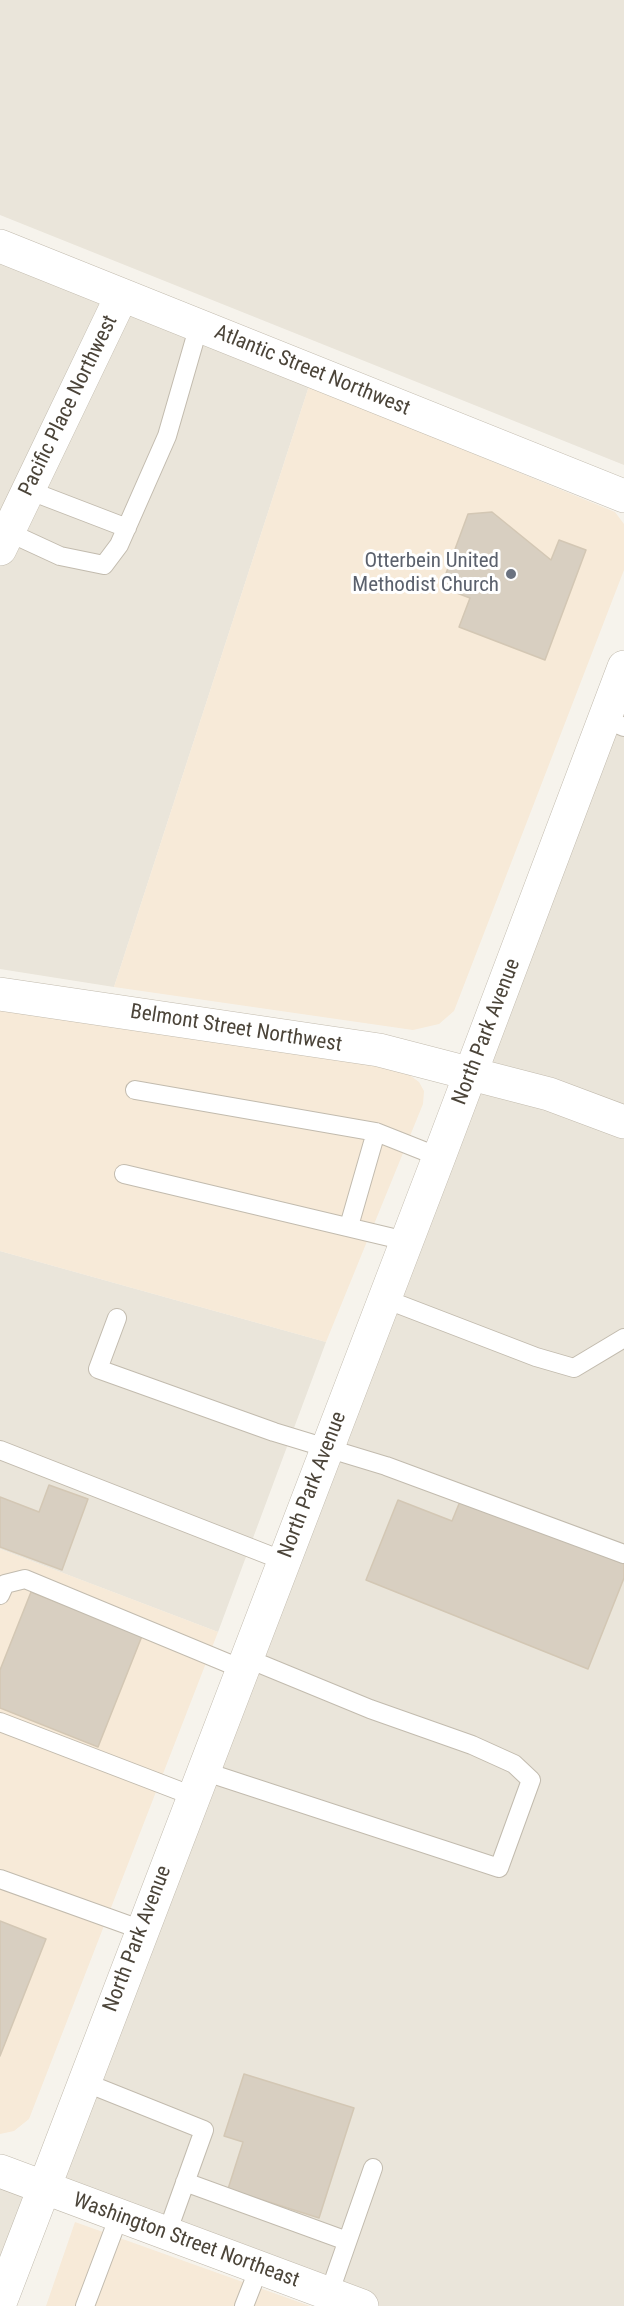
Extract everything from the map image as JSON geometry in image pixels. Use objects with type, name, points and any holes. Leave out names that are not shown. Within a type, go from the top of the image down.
[{"type":"street","name":"Atlantic Street Northwest","points":[[0,246],[624,496]]},
{"type":"street","name":"Pacific Place Northwest","points":[[4,540],[122,295]]},
{"type":"street","name":"North Park Avenue","points":[[2,2291],[471,1074],[614,723],[624,667]]},
{"type":"street","name":"Belmont Street Northwest","points":[[0,994],[379,1050],[549,1094],[624,1122]]},
{"type":"street","name":"Washington Street Northeast","points":[[0,2171],[362,2306]]},
{"type":"lane","points":[[4,540],[60,556],[104,565],[119,545],[167,436],[199,326]]},
{"type":"lane","points":[[28,490],[127,528]]},
{"type":"lane","points":[[135,1090],[376,1132],[439,1157]]},
{"type":"lane","points":[[349,1226],[376,1132]]},
{"type":"lane","points":[[124,1173],[406,1241]]},
{"type":"lane","points":[[385,1299],[536,1357],[574,1368],[624,1338]]},
{"type":"lane","points":[[117,1318],[98,1369],[274,1432],[397,1470],[624,1554]]},
{"type":"lane","points":[[0,1450],[284,1561]]},
{"type":"lane","points":[[0,1595],[4,1584],[25,1579],[244,1664],[472,1745],[514,1764],[531,1779],[499,1868],[198,1784],[0,1722]]},
{"type":"lane","points":[[0,1879],[142,1930]]},
{"type":"lane","points":[[84,2082],[204,2130],[166,2233]]},
{"type":"lane","points":[[329,2294],[373,2168]]},
{"type":"lane","points":[[185,2182],[347,2241]]},
{"type":"lane","points":[[85,2306],[119,2216]]},
{"type":"lane","points":[[244,2306],[259,2268]]},
{"type":"shaded area","points":[[0,0],[624,0],[624,465],[0,215]]},
{"type":"shaded area","points":[[0,263],[309,386],[114,987],[0,969]]},
{"type":"shaded area","points":[[309,386],[615,512],[624,524],[624,570],[454,1011],[439,1024],[413,1030],[114,987]]},
{"type":"shaded area","points":[[624,667],[624,2306],[362,2306],[43,2188],[0,2303],[0,2171],[43,2187]]},
{"type":"shaded area","points":[[0,1005],[400,1068],[419,1082],[424,1091],[423,1104],[326,1342],[0,1251]]},
{"type":"shaded area","points":[[0,1251],[326,1342],[218,1632],[0,1549]]},
{"type":"shaded area","points":[[0,1549],[218,1632],[29,2119],[14,2131],[0,2134]]},
{"type":"shaded area","points":[[75,2222],[310,2306],[46,2306]]},
{"type":"building","name":"Otterbein United Methodist Church","points":[[492,512],[551,560],[559,540],[586,550],[545,660],[459,627],[470,598],[441,587],[468,514]]},
{"type":"building","points":[[49,1485],[88,1499],[62,1570],[0,1547],[0,1497],[39,1512]]},
{"type":"building","points":[[461,1499],[624,1564],[624,1578],[588,1669],[366,1580],[398,1500],[452,1521]]},
{"type":"building","points":[[31,1592],[142,1636],[98,1747],[0,1708],[0,1670]]},
{"type":"building","points":[[0,1921],[46,1939],[0,2056]]},
{"type":"building","points":[[244,2074],[354,2108],[319,2218],[228,2189],[243,2142],[224,2136]]},
{"type":"place","name":"Otterbein United Methodist Church","points":[[511,574]]}]
